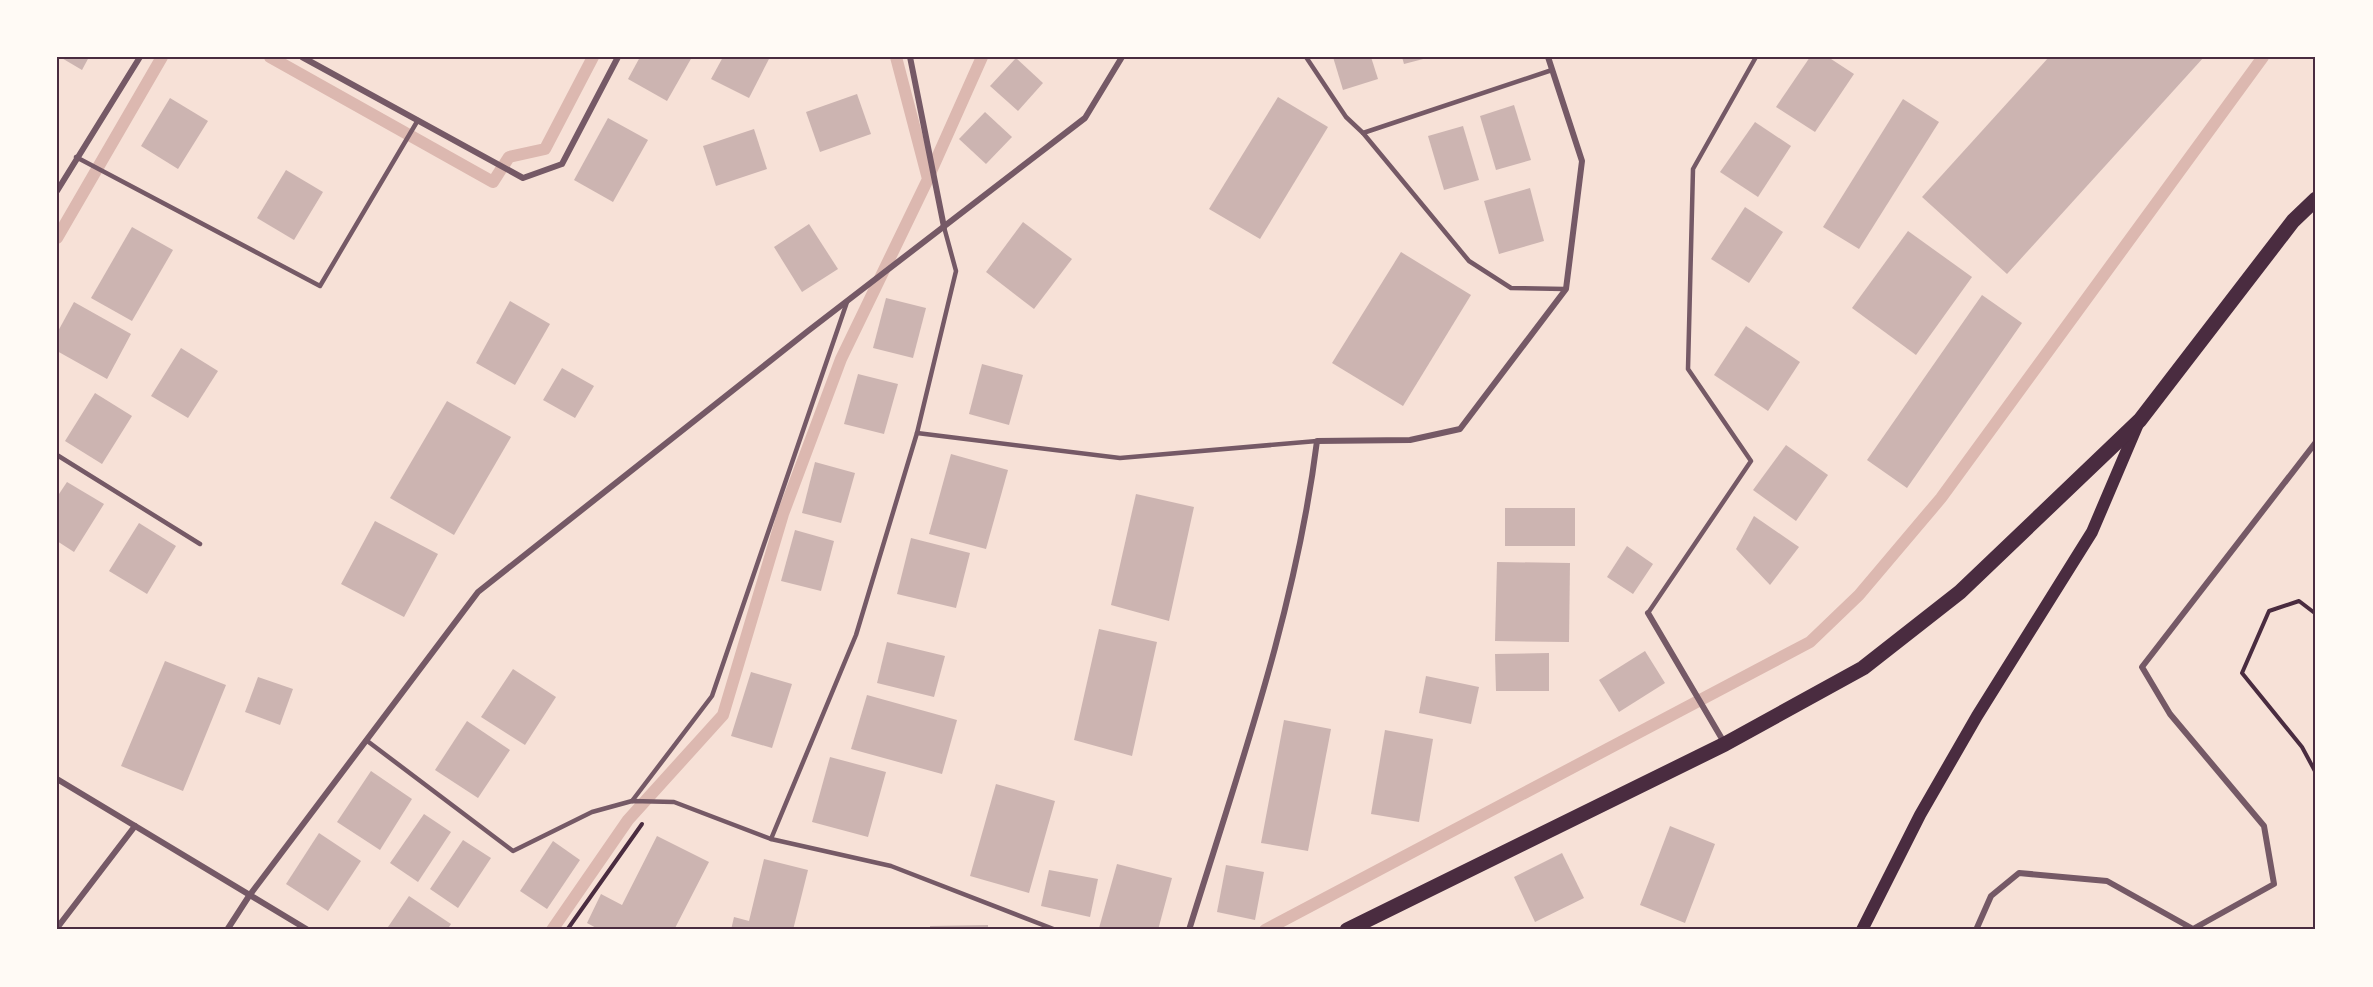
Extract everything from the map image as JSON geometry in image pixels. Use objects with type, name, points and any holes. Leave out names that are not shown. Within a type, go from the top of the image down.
[{"type":"main road","points":[[1347,930],[1725,744],[1863,668],[1960,592],[2140,420],[2293,221],[2316,200]]},
{"type":"main road","points":[[1862,930],[1925,805],[2092,532],[2140,420]]},
{"type":"street","points":[[57,191],[140,57]]},
{"type":"street","points":[[302,57],[523,178],[562,164],[618,57]]},
{"type":"street","points":[[910,57],[945,227]]},
{"type":"street","points":[[227,930],[249,896],[478,592],[1085,118],[1122,57]]},
{"type":"street","points":[[1189,930],[1273,662],[1308,511],[1317,441],[1410,440],[1460,429],[1566,290],[1582,161],[1548,57]]},
{"type":"street","points":[[1976,930],[1991,896],[2019,873],[2107,881],[2193,929],[2274,884],[2264,826],[2170,714],[2142,668],[2316,442]]},
{"type":"street","points":[[1648,613],[1725,744]]},
{"type":"street","points":[[57,778],[308,930]]},
{"type":"street","points":[[57,928],[135,826]]},
{"type":"lane","points":[[1306,57],[1346,117],[1363,133],[1469,261],[1511,288],[1566,290]]},
{"type":"lane","points":[[1648,613],[1751,461],[1688,369],[1693,169],[1756,57]]},
{"type":"lane","points":[[1363,133],[1552,70]]},
{"type":"lane","points":[[76,158],[320,286],[418,120]]},
{"type":"lane","points":[[771,839],[856,635],[916,433],[956,271],[945,227]]},
{"type":"lane","points":[[632,801],[712,696],[847,302]]},
{"type":"lane","points":[[916,433],[1120,458],[1317,441]]},
{"type":"lane","points":[[57,455],[200,544]]},
{"type":"lane","points":[[366,740],[513,851],[592,812],[632,801],[674,802],[771,839],[891,866],[1056,930]]},
{"type":"path","points":[[2316,614],[2299,601],[2269,611],[2242,673],[2302,747],[2316,773]]},
{"type":"path","points":[[567,930],[658,801]]},
{"type":"building","points":[[60,57],[89,57],[82,70]]},
{"type":"building","points":[[640,57],[692,57],[667,101],[628,79]]},
{"type":"building","points":[[723,57],[770,57],[749,98],[711,79]]},
{"type":"building","points":[[1333,57],[1371,57],[1378,79],[1343,90]]},
{"type":"building","points":[[1402,57],[1427,57],[1427,58],[1404,64]]},
{"type":"building","points":[[1810,57],[1828,57],[1854,74],[1815,132],[1776,107]]},
{"type":"building","points":[[2049,57],[2204,57],[2007,274],[1922,197]]},
{"type":"building","points":[[1016,58],[1043,83],[1018,111],[990,86]]},
{"type":"building","points":[[857,94],[871,134],[820,152],[806,112]]},
{"type":"building","points":[[1278,97],[1328,127],[1260,239],[1209,209]]},
{"type":"building","points":[[170,98],[208,121],[178,169],[141,146]]},
{"type":"building","points":[[1903,99],[1939,122],[1859,249],[1823,227]]},
{"type":"building","points":[[1514,105],[1531,160],[1496,170],[1480,116]]},
{"type":"building","points":[[985,112],[1012,137],[986,164],[959,139]]},
{"type":"building","points":[[608,118],[648,140],[613,202],[574,180]]},
{"type":"building","points":[[1755,122],[1791,146],[1758,197],[1720,172]]},
{"type":"building","points":[[1463,126],[1479,180],[1444,190],[1428,136]]},
{"type":"building","points":[[754,129],[767,169],[716,186],[703,146]]},
{"type":"building","points":[[286,170],[323,192],[294,240],[257,218]]},
{"type":"building","points":[[1530,188],[1544,241],[1499,254],[1484,201]]},
{"type":"building","points":[[1745,207],[1783,232],[1749,283],[1711,259]]},
{"type":"building","points":[[1023,222],[1072,259],[1034,309],[986,272]]},
{"type":"building","points":[[809,224],[838,269],[802,292],[774,247]]},
{"type":"building","points":[[132,227],[173,250],[132,321],[91,298]]},
{"type":"building","points":[[1908,231],[1972,277],[1916,355],[1852,308]]},
{"type":"building","points":[[1401,252],[1471,295],[1403,406],[1332,363]]},
{"type":"building","points":[[1982,295],[2022,323],[1907,488],[1867,460]]},
{"type":"building","points":[[886,298],[926,308],[913,358],[873,348]]},
{"type":"building","points":[[510,301],[550,324],[515,385],[476,363]]},
{"type":"building","points":[[74,302],[131,334],[107,379],[57,351],[57,333]]},
{"type":"building","points":[[1746,326],[1800,362],[1768,411],[1714,375]]},
{"type":"building","points":[[181,348],[218,371],[188,418],[151,396]]},
{"type":"building","points":[[982,364],[1023,375],[1009,425],[969,414]]},
{"type":"building","points":[[562,368],[594,386],[575,418],[543,400]]},
{"type":"building","points":[[858,374],[898,384],[884,434],[844,424]]},
{"type":"building","points":[[95,393],[132,416],[102,464],[65,441]]},
{"type":"building","points":[[447,401],[511,437],[454,535],[390,498]]},
{"type":"building","points":[[1786,445],[1828,475],[1796,521],[1753,490]]},
{"type":"building","points":[[951,454],[1008,470],[986,549],[929,534]]},
{"type":"building","points":[[815,462],[855,473],[841,523],[802,513]]},
{"type":"building","points":[[67,482],[104,504],[74,552],[57,541],[57,497]]},
{"type":"building","points":[[1136,494],[1194,507],[1169,621],[1111,605]]},
{"type":"building","points":[[1505,508],[1575,508],[1575,546],[1505,546]]},
{"type":"building","points":[[1754,516],[1799,547],[1770,585],[1736,549]]},
{"type":"building","points":[[375,521],[438,554],[404,617],[341,584]]},
{"type":"building","points":[[139,523],[176,546],[147,594],[109,571]]},
{"type":"building","points":[[795,530],[834,541],[821,591],[781,581]]},
{"type":"building","points":[[911,538],[970,553],[956,608],[897,594]]},
{"type":"building","points":[[1627,546],[1653,564],[1633,594],[1607,577]]},
{"type":"building","points":[[1497,562],[1570,563],[1569,642],[1495,641]]},
{"type":"building","points":[[1099,629],[1157,642],[1132,756],[1074,740]]},
{"type":"building","points":[[887,642],[945,656],[934,697],[877,683]]},
{"type":"building","points":[[1645,651],[1665,683],[1619,712],[1599,680]]},
{"type":"building","points":[[1549,653],[1549,691],[1496,691],[1495,654]]},
{"type":"building","points":[[165,661],[226,685],[183,791],[121,766]]},
{"type":"building","points":[[513,669],[556,697],[525,745],[481,717]]},
{"type":"building","points":[[751,672],[792,684],[772,748],[731,736]]},
{"type":"building","points":[[1426,676],[1479,687],[1471,724],[1419,713]]},
{"type":"building","points":[[258,677],[293,689],[280,725],[245,712]]},
{"type":"building","points":[[867,695],[957,720],[942,774],[851,749]]},
{"type":"building","points":[[1284,720],[1331,729],[1308,851],[1261,843]]},
{"type":"building","points":[[467,721],[510,750],[478,798],[435,770]]},
{"type":"building","points":[[1385,730],[1433,739],[1419,822],[1371,814]]},
{"type":"building","points":[[830,757],[886,772],[868,837],[812,822]]},
{"type":"building","points":[[371,771],[412,799],[380,850],[337,822]]},
{"type":"building","points":[[996,784],[1055,801],[1029,893],[970,876]]},
{"type":"building","points":[[424,814],[451,832],[418,882],[390,863]]},
{"type":"building","points":[[1670,826],[1715,844],[1685,923],[1640,905]]},
{"type":"building","points":[[319,833],[361,861],[328,911],[286,884]]},
{"type":"building","points":[[657,836],[709,862],[674,930],[600,930],[587,923],[601,894],[622,905]]},
{"type":"building","points":[[463,840],[491,858],[458,908],[430,889]]},
{"type":"building","points":[[553,841],[580,860],[547,909],[520,891]]},
{"type":"building","points":[[1562,853],[1584,898],[1535,922],[1514,877]]},
{"type":"building","points":[[764,859],[808,870],[793,930],[731,930],[734,917],[749,921]]},
{"type":"building","points":[[1117,864],[1172,878],[1158,930],[1099,928]]},
{"type":"building","points":[[1226,865],[1264,872],[1255,920],[1217,912]]},
{"type":"building","points":[[1049,870],[1098,879],[1090,917],[1041,906]]},
{"type":"building","points":[[409,896],[451,924],[447,930],[386,930]]},
{"type":"building","points":[[988,925],[988,930],[930,930],[930,926]]},
{"type":"waterway","points":[[57,238],[162,57]]},
{"type":"waterway","points":[[270,57],[493,182],[509,157],[545,149],[593,57]]},
{"type":"waterway","points":[[552,930],[628,820],[723,715],[783,514],[841,359],[928,179],[896,57]]},
{"type":"waterway","points":[[928,178],[982,57]]},
{"type":"waterway","points":[[1265,930],[1810,642],[1859,595],[1941,498],[2263,57]]}]
